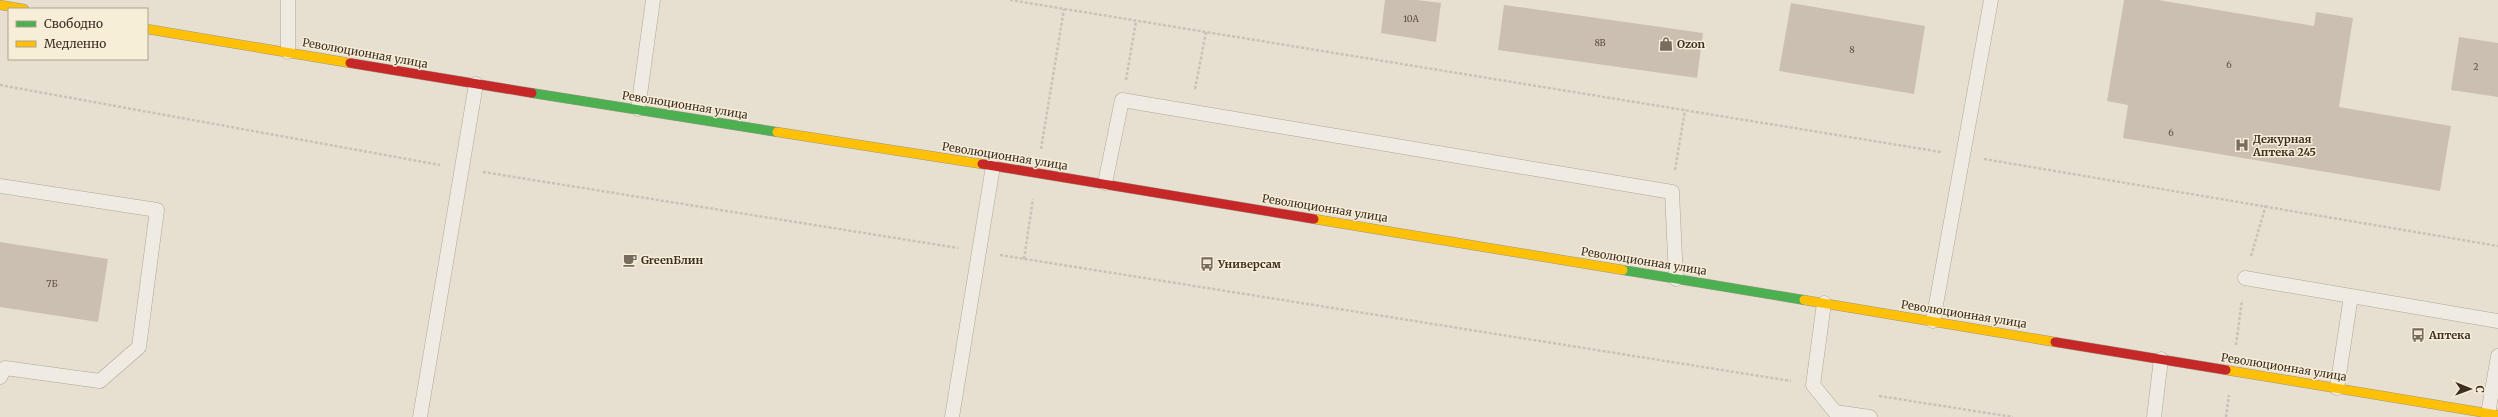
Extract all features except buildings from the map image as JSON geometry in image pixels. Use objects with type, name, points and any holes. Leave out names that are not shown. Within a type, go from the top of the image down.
[{"type":"main road","points":[[0,5],[18,8]]},
{"type":"main road","name":"Революционная улица","points":[[148,29],[476,84],[1105,184],[2493,414]]},
{"type":"lane","points":[[288,0],[288,52]]},
{"type":"lane","points":[[638,109],[653,0]]},
{"type":"lane","points":[[1933,321],[1991,0]]},
{"type":"lane","points":[[420,417],[476,84]]},
{"type":"lane","points":[[1105,184],[1122,100],[1190,111],[1672,192],[1676,279]]},
{"type":"lane","points":[[952,417],[993,166]]},
{"type":"lane","points":[[0,186],[157,210],[139,347],[100,381],[4,368],[0,377]]},
{"type":"lane","points":[[2245,278],[2498,322]]},
{"type":"lane","points":[[2337,388],[2351,296]]},
{"type":"lane","points":[[1824,303],[1813,385],[1835,412],[1870,417]]},
{"type":"lane","points":[[2493,414],[2498,356]]},
{"type":"lane","points":[[2154,417],[2161,359]]},
{"type":"path","points":[[1010,0],[2266,205],[2498,246]]},
{"type":"path","points":[[1024,259],[1064,9]]},
{"type":"path","points":[[1122,100],[1136,21]]},
{"type":"path","points":[[1190,111],[1206,32]]},
{"type":"path","points":[[0,85],[462,169],[1813,385]]},
{"type":"path","points":[[1672,192],[1685,110]]},
{"type":"path","points":[[2226,417],[2245,278],[2266,205]]},
{"type":"path","points":[[1874,395],[2013,417]]},
{"type":"traffic: fast","points":[[532,93],[777,132]]},
{"type":"traffic: fast","points":[[1623,270],[1804,300]]},
{"type":"traffic: slow","points":[[0,5],[18,8]]},
{"type":"traffic: slow","points":[[148,29],[350,63]]},
{"type":"traffic: slow","points":[[777,132],[982,164]]},
{"type":"traffic: slow","points":[[1314,219],[1623,270]]},
{"type":"traffic: slow","points":[[1804,300],[2055,342]]},
{"type":"traffic: slow","points":[[2226,370],[2498,415]]},
{"type":"traffic: jam","points":[[350,63],[532,93]]},
{"type":"traffic: jam","points":[[982,164],[1314,219]]},
{"type":"traffic: jam","points":[[2055,342],[2226,370]]},
{"type":"place","name":"Ozon","points":[[1666,44]]},
{"type":"place","name":"Дежурная Аптека 245","points":[[2242,145]]},
{"type":"place","name":"GreenБлин","points":[[630,260]]},
{"type":"place","name":"Универсам","points":[[1207,264]]},
{"type":"place","name":"Аптека","points":[[2418,335]]}]
